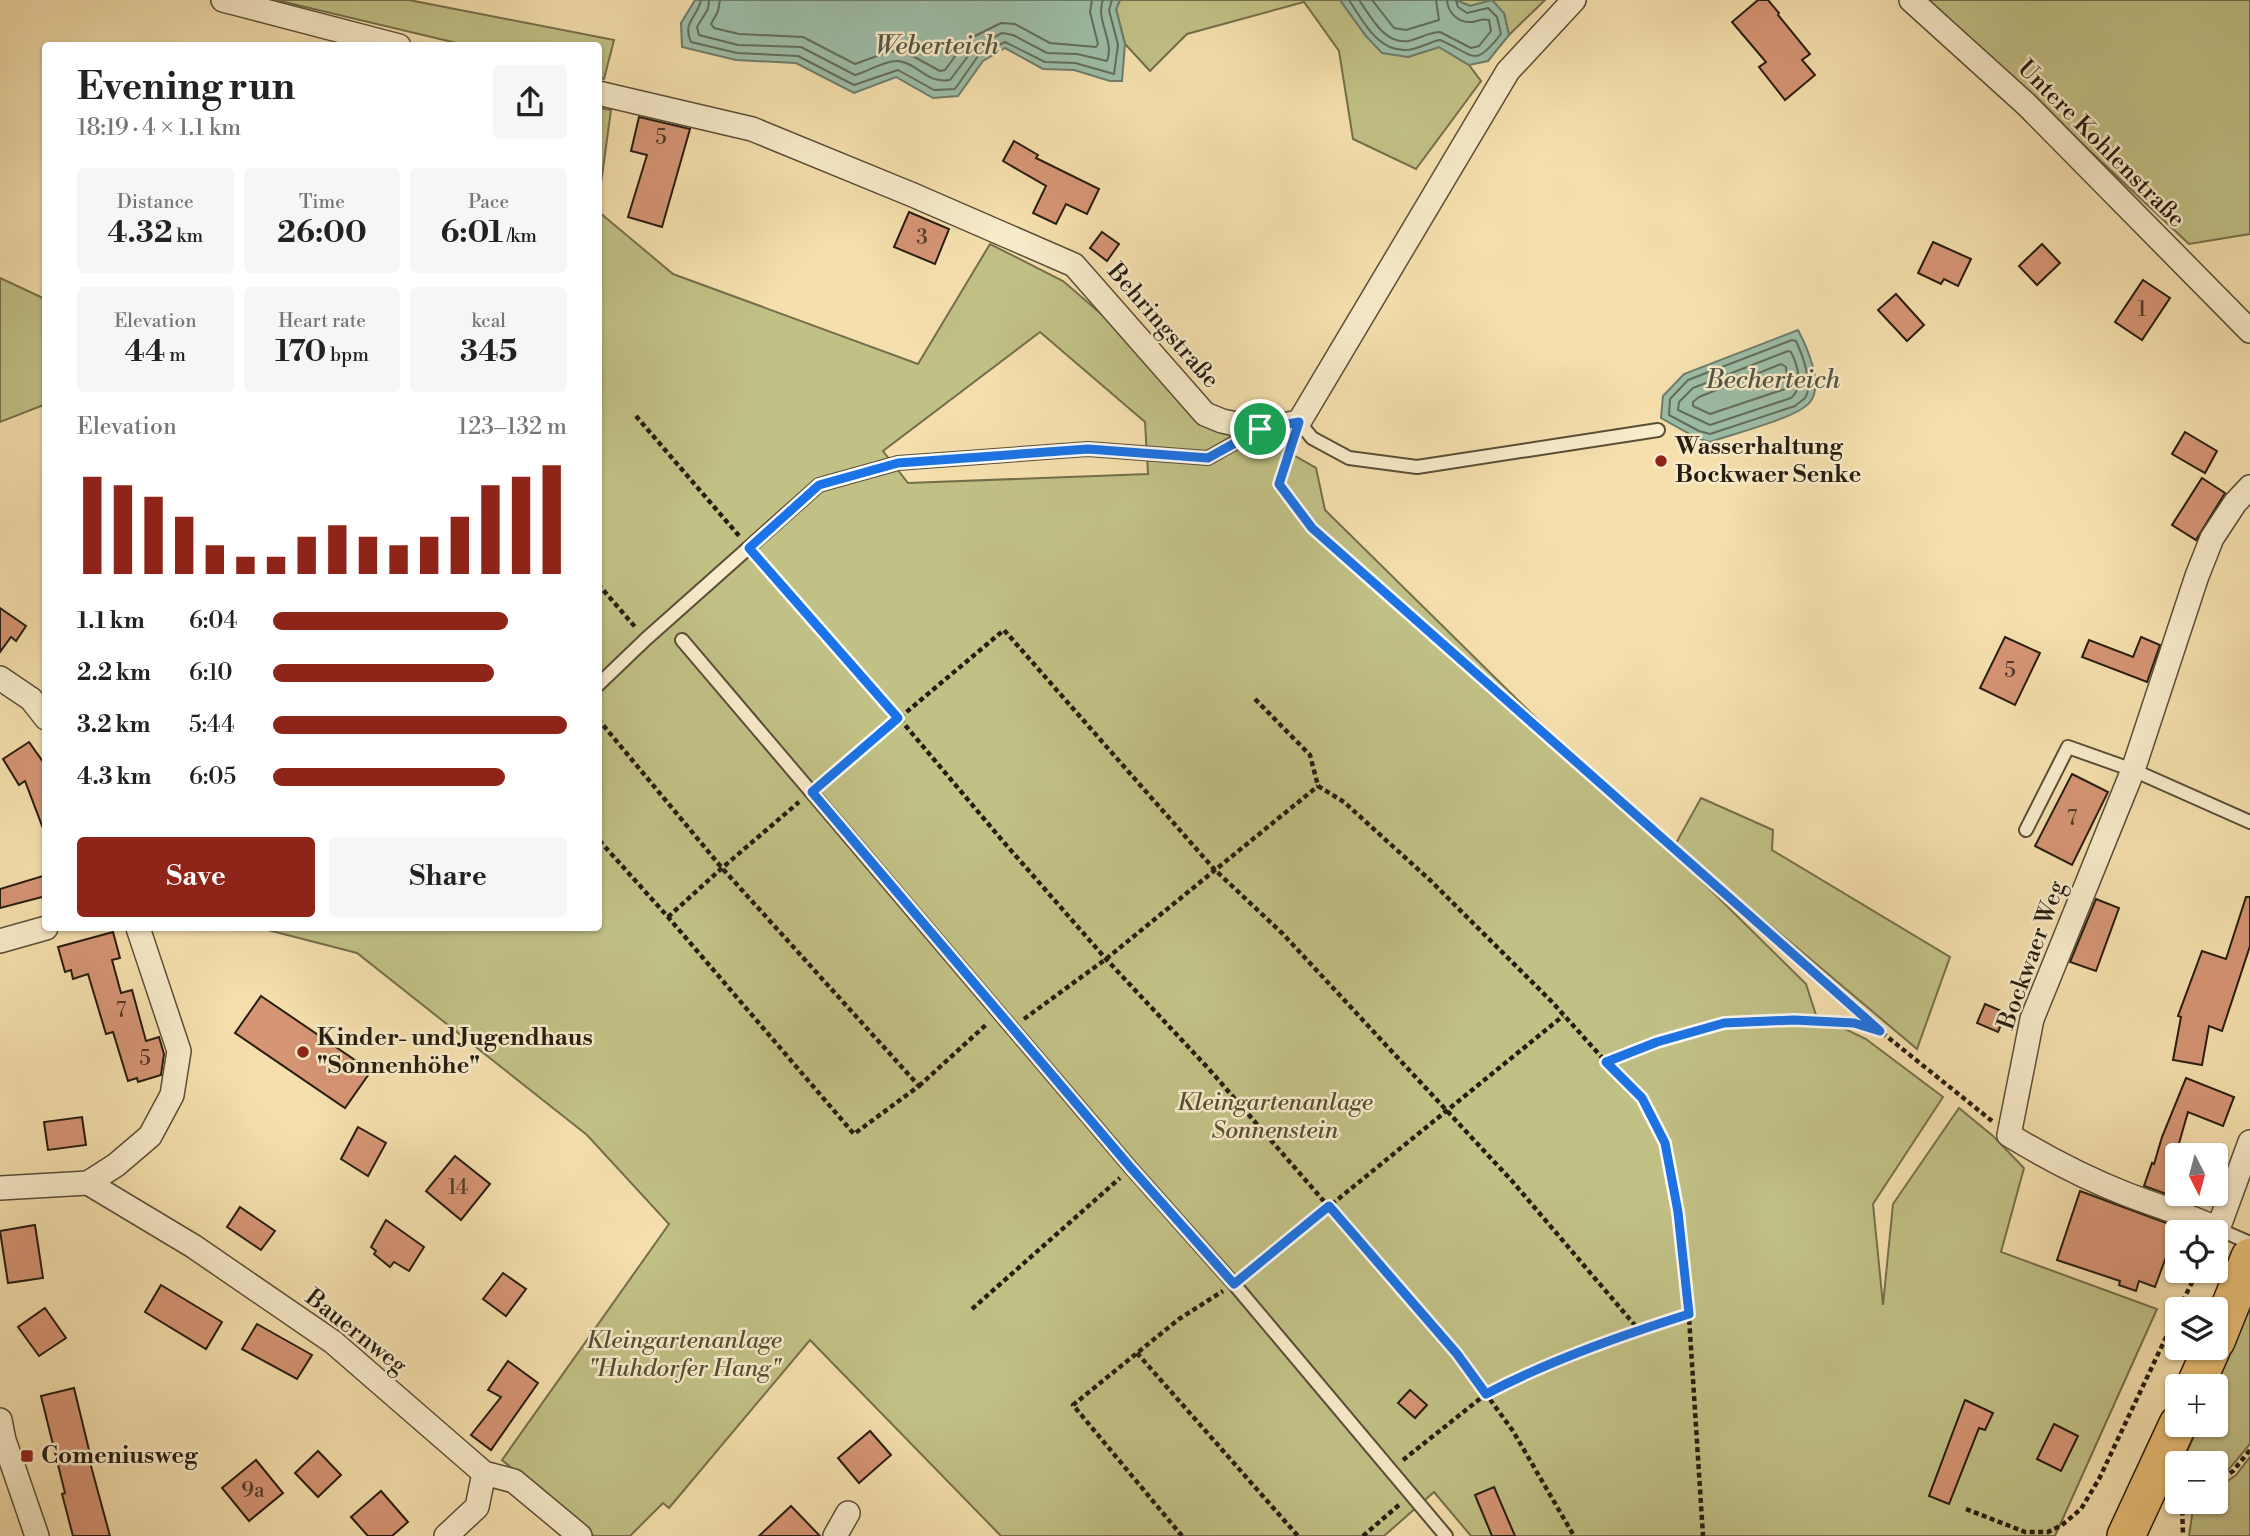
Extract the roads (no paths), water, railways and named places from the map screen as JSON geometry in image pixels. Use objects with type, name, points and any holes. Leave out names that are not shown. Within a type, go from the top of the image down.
[{"type":"main road","points":[[2228,1311],[2250,1257]]},
{"type":"main road","points":[[2126,1536],[2172,1437]]},
{"type":"street","points":[[223,0],[384,42]]},
{"type":"street","points":[[1299,422],[1508,71],[1574,0]]},
{"type":"street","name":"Untere Kohlenstraße","points":[[1911,0],[2028,105],[2250,331]]},
{"type":"street","name":"Behringstraße","points":[[602,94],[752,129],[1074,265],[1205,414],[1222,421],[1260,429],[1299,422]]},
{"type":"street","name":"Bockwaer Weg","points":[[2199,1220],[2125,1193],[2056,1163],[2008,1135],[2032,1018],[2133,770],[2212,538],[2235,503],[2250,487]]},
{"type":"street","points":[[0,678],[31,699],[42,713]]},
{"type":"street","points":[[0,941],[42,929]]},
{"type":"street","points":[[0,1188],[88,1183],[116,1166],[150,1136],[172,1095],[179,1051],[139,931]]},
{"type":"street","points":[[2221,1220],[2250,1142]]},
{"type":"street","name":"Bauernweg","points":[[88,1183],[193,1246],[333,1342],[484,1473],[514,1481],[580,1536]]},
{"type":"street","points":[[1,1434],[37,1536]]},
{"type":"street","points":[[446,1536],[477,1507],[484,1473]]},
{"type":"street","points":[[835,1536],[848,1513]]},
{"type":"lane","points":[[1299,422],[1312,438],[1349,458],[1417,467],[1658,430]]},
{"type":"lane","points":[[602,681],[819,485],[898,463],[1088,449],[1208,458],[1260,429]]},
{"type":"lane","points":[[682,640],[1131,1168],[1234,1284],[1446,1536]]},
{"type":"lane","points":[[2026,830],[2068,747],[2133,770],[2250,822]]},
{"type":"lane","points":[[2228,1233],[2250,1243]]},
{"type":"water","name":"Weberteich","points":[[695,0],[1120,0],[1116,9],[1125,44],[1122,81],[1110,81],[1074,70],[1043,69],[1005,48],[983,61],[958,96],[933,98],[896,77],[854,93],[796,63],[736,60],[682,47],[681,23]]},
{"type":"water","points":[[1340,0],[1456,0],[1470,6],[1492,0],[1504,13],[1509,35],[1488,61],[1469,65],[1439,47],[1408,57],[1382,53]]},
{"type":"water","name":"Becherteich","points":[[1798,330],[1815,376],[1814,395],[1803,408],[1779,420],[1710,442],[1697,438],[1661,418],[1663,396],[1684,374]]},
{"type":"place","name":"Wasserhaltung Bockwaer Senke","points":[[1661,461]]},
{"type":"place","name":"Kinder- und Jugendhaus \"Sonnenhöhe\"","points":[[303,1052]]},
{"type":"place","name":"Comeniusweg","points":[[27,1456]]},
{"type":"park label","name":"Kleingartenanlage Sonnenstein","points":[[1275,1117]]},
{"type":"park label","name":"Kleingartenanlage \"Huhdorfer Hang\"","points":[[684,1355]]}]
